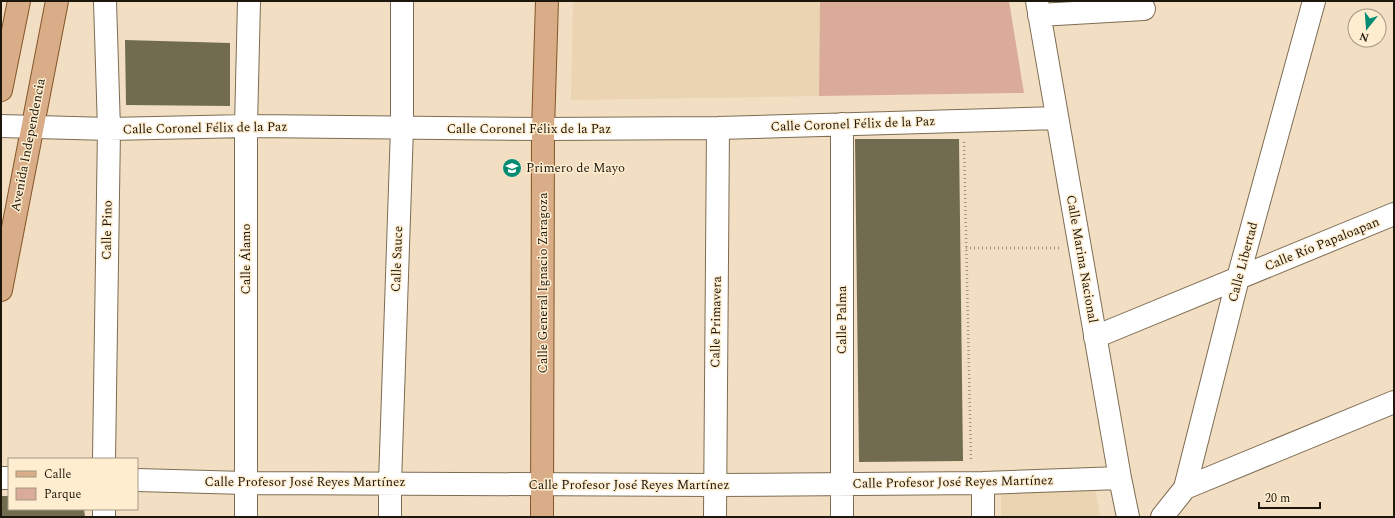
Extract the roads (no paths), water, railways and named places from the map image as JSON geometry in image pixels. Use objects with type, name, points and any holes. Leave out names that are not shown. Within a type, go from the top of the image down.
[{"type":"main road","points":[[1,90],[19,1]]},
{"type":"main road","name":"Avenida Independencia","points":[[1,290],[57,1]]},
{"type":"main road","name":"Calle General Ignacio Zaragoza","points":[[542,517],[543,129],[547,1]]},
{"type":"street","name":"Calle Pino","points":[[104,458],[109,129],[106,1]]},
{"type":"street","name":"Calle Álamo","points":[[246,517],[246,126],[249,1]]},
{"type":"street","name":"Calle Sauce","points":[[390,517],[402,128],[402,1]]},
{"type":"street","name":"Calle Libertad","points":[[1162,517],[1185,488],[1238,278],[1314,1]]},
{"type":"street","points":[[1038,8],[1144,9]]},
{"type":"street","name":"Calle Marina Nacional","points":[[1038,8],[1128,517]]},
{"type":"street","name":"Calle Coronel Félix de la Paz","points":[[1,126],[109,129],[246,126],[543,129],[718,128],[1057,118]]},
{"type":"street","name":"Calle Palma","points":[[842,124],[842,517]]},
{"type":"street","name":"Calle Primavera","points":[[715,517],[714,485],[718,128]]},
{"type":"street","name":"Calle Río Papaloapan","points":[[1095,337],[1394,214]]},
{"type":"street","points":[[1185,488],[1394,402]]},
{"type":"street","name":"Calle Profesor José Reyes Martínez","points":[[138,480],[245,483],[714,485],[977,483],[1120,478]]},
{"type":"street","points":[[977,483],[983,517]]},
{"type":"place","name":"Primero de Mayo","points":[[512,168]]}]
